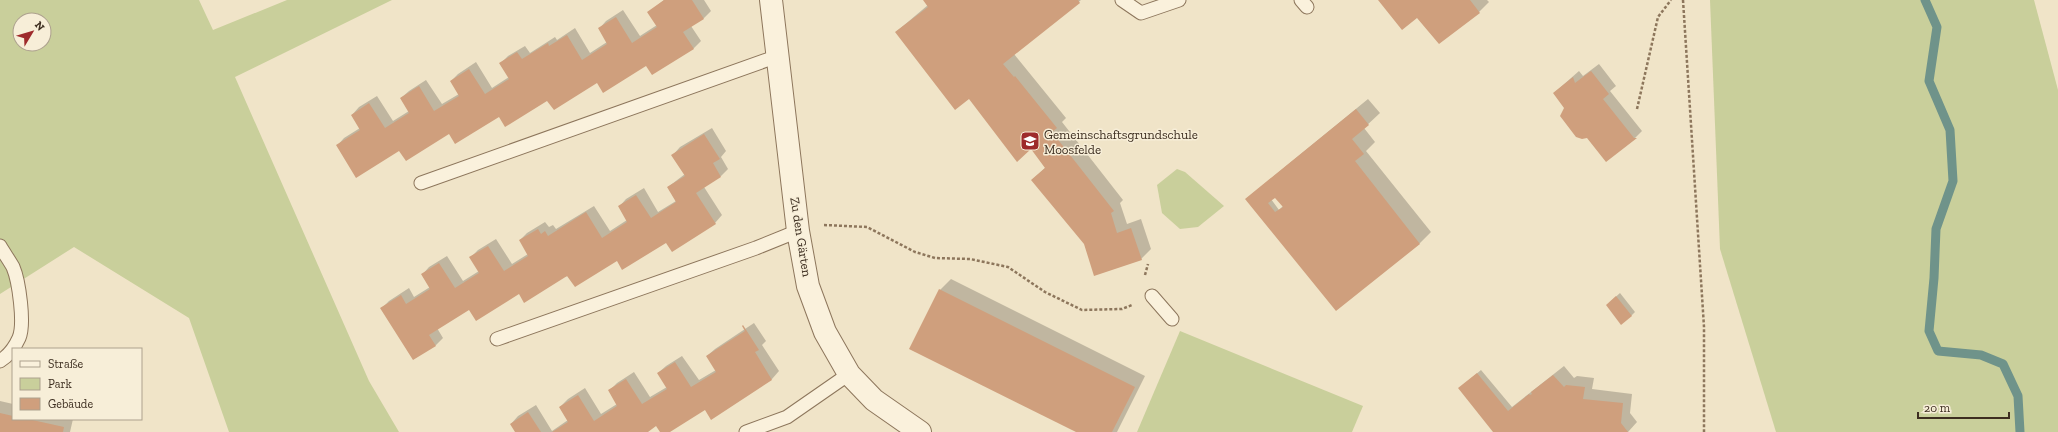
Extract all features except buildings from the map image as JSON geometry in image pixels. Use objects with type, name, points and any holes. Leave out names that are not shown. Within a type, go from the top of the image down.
[{"type":"street","name":"Zu den Gärten","points":[[771,0],[798,231],[808,286],[822,326],[849,374],[874,400],[920,432]]},
{"type":"lane","points":[[1122,0],[1141,13],[1179,0]]},
{"type":"lane","points":[[421,183],[778,56]]},
{"type":"lane","points":[[497,340],[798,231]]},
{"type":"lane","points":[[0,246],[13,267],[19,287],[21,313],[20,336],[12,348]]},
{"type":"lane","points":[[1152,296],[1172,319]]},
{"type":"lane","points":[[0,361],[7,356],[12,348]]},
{"type":"lane","points":[[746,432],[787,418],[849,374]]},
{"type":"path","points":[[1636,109],[1658,17],[1671,0]]},
{"type":"path","points":[[1683,0],[1704,327],[1704,432]]},
{"type":"path","points":[[798,231],[817,225],[867,227],[915,252],[935,258],[970,259],[1008,267],[1045,292],[1082,310],[1122,310],[1152,296],[1144,280],[1148,264]]},
{"type":"green space","points":[[0,0],[199,0],[213,30],[287,0],[392,0],[235,77],[369,381],[399,432],[229,432],[189,318],[74,247],[0,294]]},
{"type":"green space","points":[[1710,0],[2034,0],[2058,90],[2058,432],[1776,432],[1720,249]]},
{"type":"green space","points":[[1177,169],[1185,172],[1224,206],[1198,227],[1180,229],[1162,213],[1157,185]]},
{"type":"green space","points":[[1180,331],[1363,406],[1352,432],[1137,432]]},
{"type":"waterway","points":[[1925,0],[1937,27],[1929,81],[1950,130],[1953,181],[1936,229],[1934,278],[1929,331],[1938,351],[1981,355],[2003,364],[2018,396],[2020,432]]},
{"type":"place","name":"Gemeinschaftsgrundschule Moosfelde","points":[[1030,141]]}]
